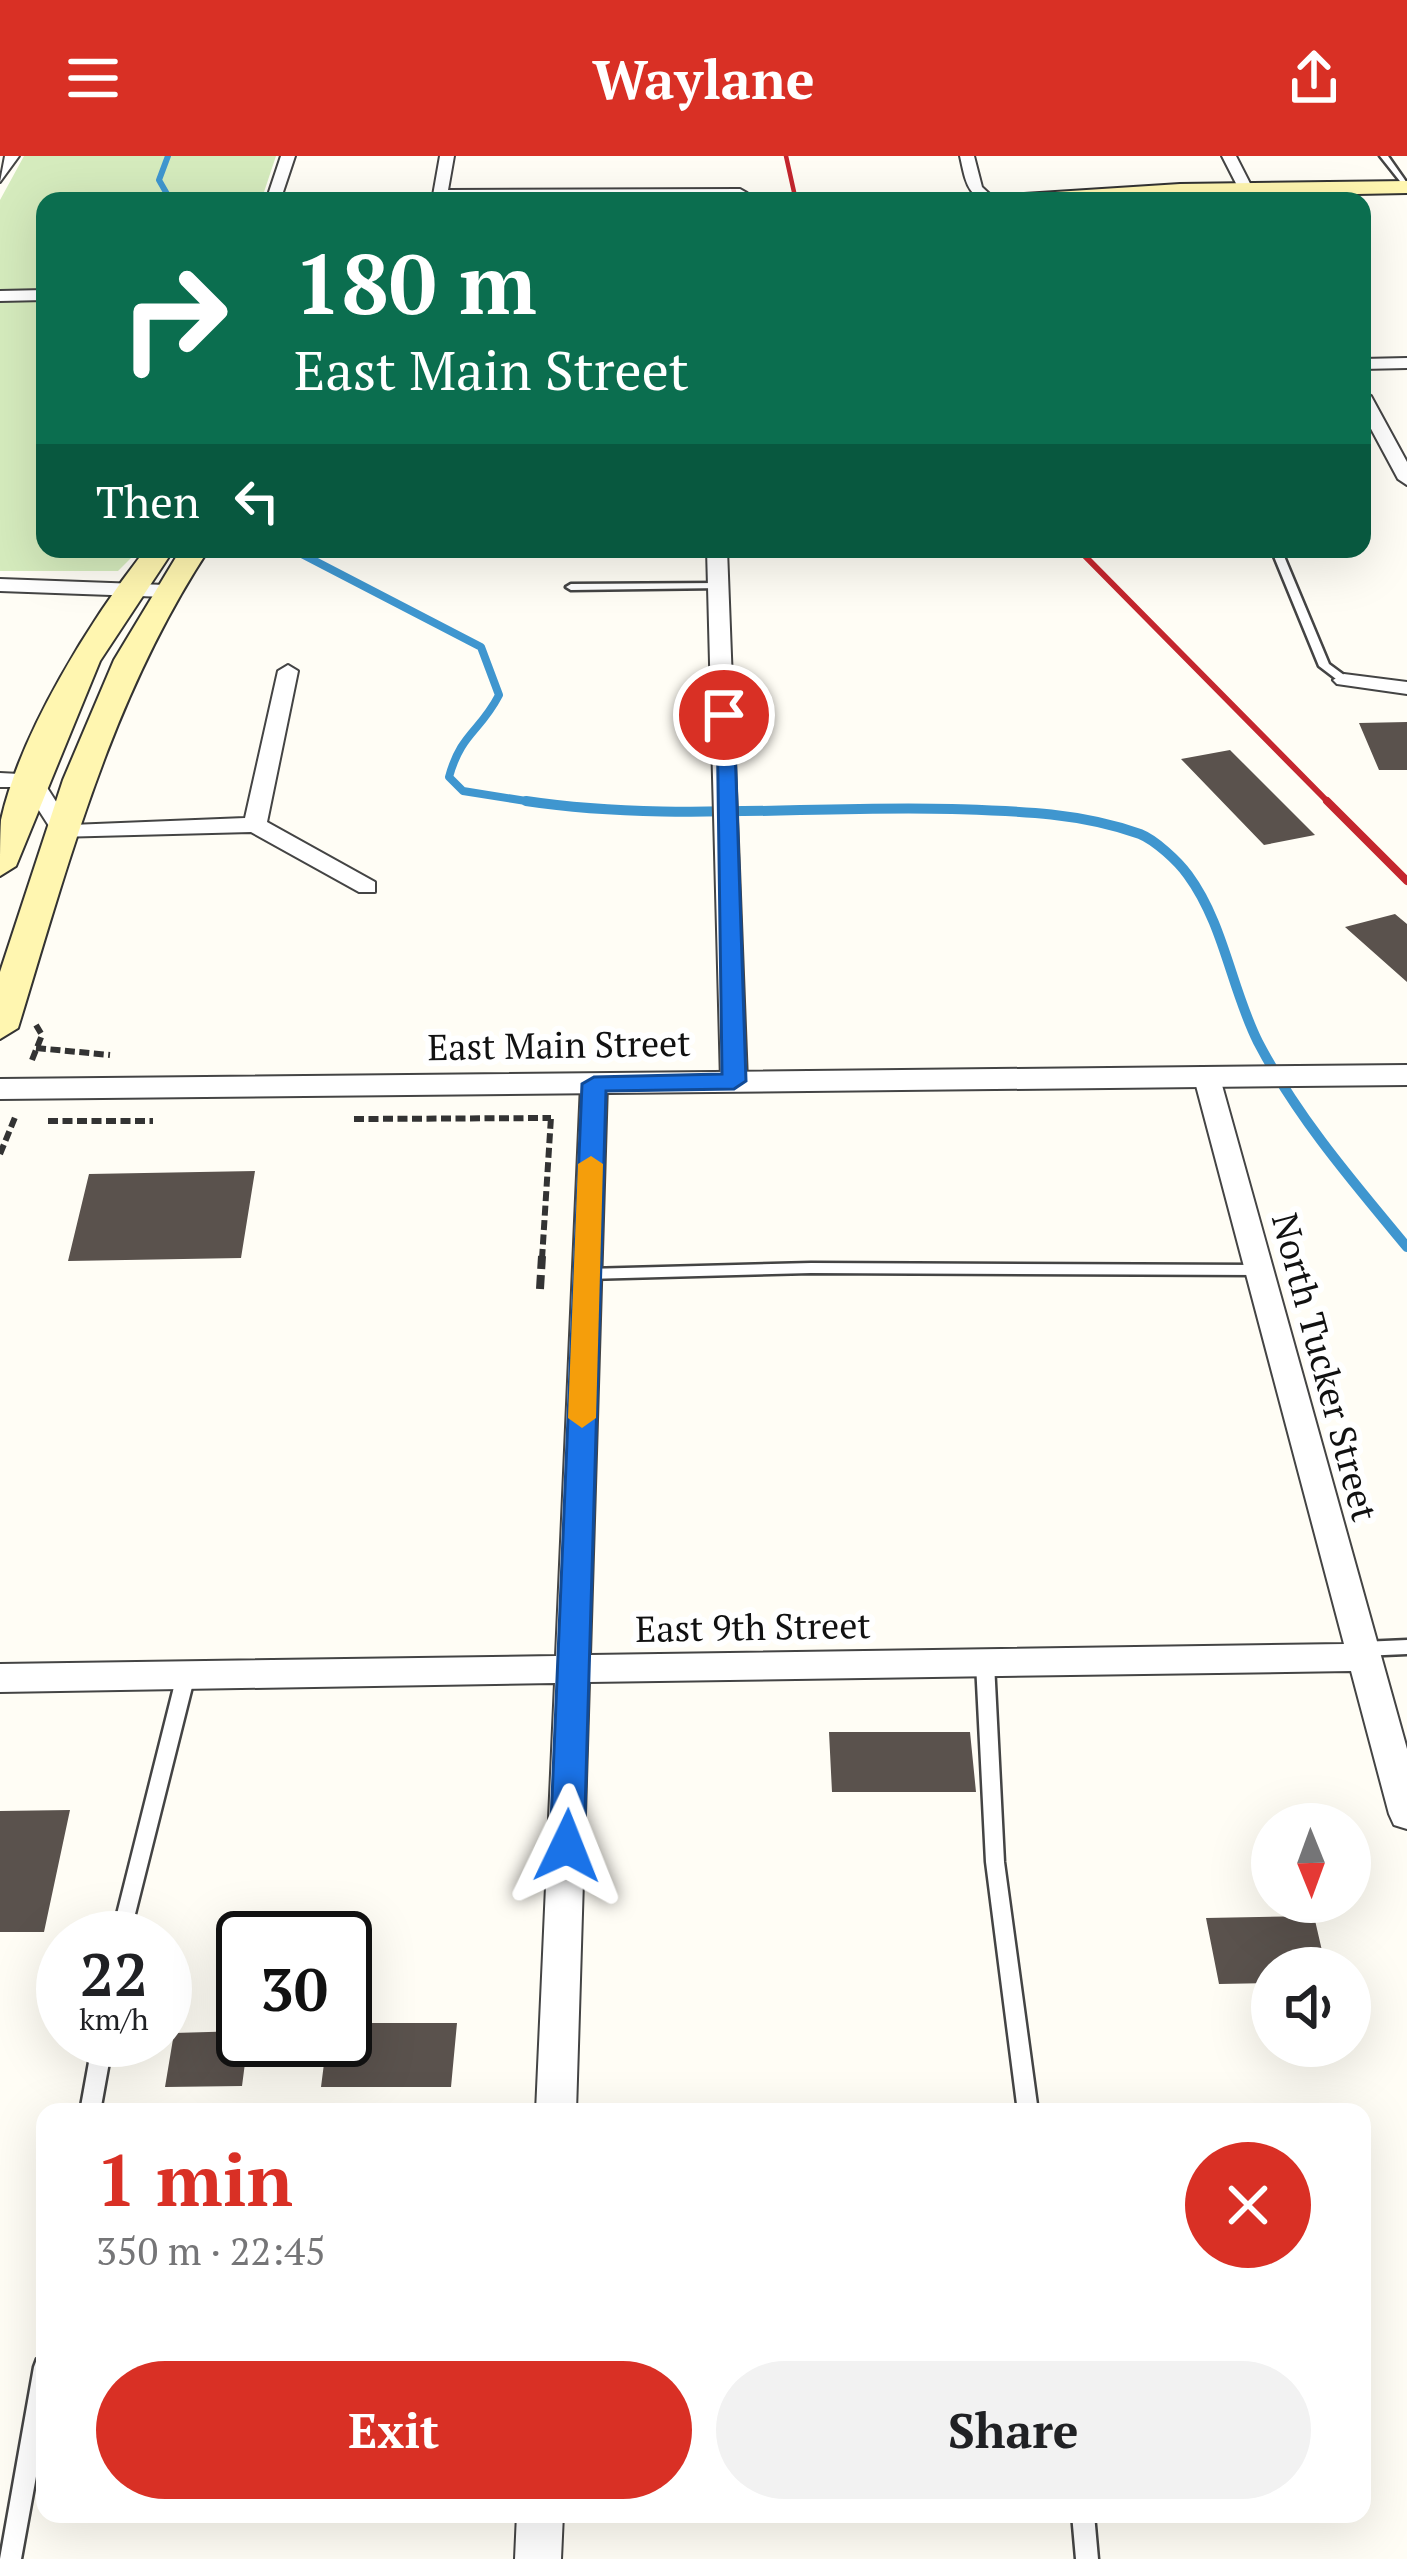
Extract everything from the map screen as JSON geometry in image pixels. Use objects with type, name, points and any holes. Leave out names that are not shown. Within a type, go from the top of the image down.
[{"type":"main road","points":[[1328,192],[1407,189]]},
{"type":"main road","points":[[0,866],[16,780],[71,680],[129,586],[152,558]]},
{"type":"main road","points":[[9,1039],[64,832],[121,671],[188,558]]},
{"type":"street","points":[[0,178],[12,156]]},
{"type":"street","points":[[275,192],[288,156]]},
{"type":"street","points":[[440,192],[447,156]]},
{"type":"street","points":[[967,156],[979,192]]},
{"type":"street","points":[[1229,156],[1247,192]]},
{"type":"street","points":[[0,296],[36,296]]},
{"type":"street","points":[[1371,364],[1407,363]]},
{"type":"street","points":[[1371,413],[1407,479]]},
{"type":"street","points":[[717,558],[734,1081]]},
{"type":"street","points":[[0,585],[129,586],[166,591]]},
{"type":"street","points":[[255,825],[288,671]]},
{"type":"street","points":[[1344,680],[1407,688]]},
{"type":"street","points":[[16,780],[64,832],[255,825],[367,887]]},
{"type":"street","name":"East Main Street","points":[[0,1089],[1407,1075]]},
{"type":"street","name":"North Tucker Street","points":[[1215,1078],[1259,1270],[1407,1814]]},
{"type":"street","points":[[556,2103],[594,1084]]},
{"type":"street","name":"East 9th Street","points":[[0,1678],[1362,1653]]},
{"type":"street","points":[[538,2559],[540,2523]]},
{"type":"lane","points":[[1384,156],[1407,189]]},
{"type":"lane","points":[[1280,558],[1324,666],[1344,680]]},
{"type":"lane","points":[[572,587],[718,586]]},
{"type":"lane","points":[[587,1274],[811,1268],[1259,1270]]},
{"type":"lane","points":[[1362,1653],[1407,1647]]},
{"type":"lane","points":[[985,1663],[995,1862],[1027,2103]]},
{"type":"lane","points":[[127,1911],[186,1675]]},
{"type":"lane","points":[[92,2103],[98,2067]]},
{"type":"lane","points":[[10,2559],[36,2416]]},
{"type":"lane","points":[[1084,2523],[1087,2559]]},
{"type":"path","points":[[9,1039],[122,1055]]},
{"type":"path","points":[[540,1289],[553,1084]]},
{"type":"green space","points":[[24,156],[276,156],[264,192],[36,192],[36,291],[0,291],[0,200]]},
{"type":"green space","points":[[36,301],[36,558],[131,558],[118,571],[0,571],[0,302]]},
{"type":"building","points":[[1407,722],[1407,770],[1379,770],[1359,723]]},
{"type":"building","points":[[1230,750],[1315,835],[1264,845],[1181,759]]},
{"type":"building","points":[[1395,914],[1407,924],[1407,982],[1345,927]]},
{"type":"building","points":[[255,1171],[241,1258],[68,1261],[89,1174]]},
{"type":"building","points":[[829,1732],[970,1732],[976,1792],[832,1792]]},
{"type":"building","points":[[70,1810],[48,1911],[36,1911],[36,1932],[0,1932],[0,1811]]},
{"type":"building","points":[[1206,1918],[1316,1923],[1321,1947],[1251,1947],[1251,1983],[1219,1984]]},
{"type":"building","points":[[372,2023],[457,2023],[451,2087],[321,2087],[324,2067],[372,2067]]},
{"type":"building","points":[[192,2032],[216,2032],[216,2067],[244,2067],[242,2086],[165,2087],[168,2067],[192,2067]]},
{"type":"waterway","points":[[166,192],[159,180],[168,156]]},
{"type":"waterway","points":[[309,558],[481,647],[499,695],[465,741],[449,777],[463,791],[526,801]]},
{"type":"waterway","points":[[526,801],[631,811],[899,808],[1023,812],[1094,821],[1146,837],[1178,864],[1200,894],[1258,1042],[1290,1097],[1407,1247]]},
{"type":"waterway","points":[[526,801],[545,804]]},
{"type":"railway","points":[[786,156],[794,192]]},
{"type":"railway","points":[[1087,558],[1330,804]]},
{"type":"railway","points":[[1327,801],[1330,804]]},
{"type":"railway","points":[[1330,804],[1407,881]]},
{"type":"slow traffic","points":[[582,1418],[591,1164]]},
{"type":"route","points":[[567,1846],[594,1084],[734,1081],[724,715]]}]
